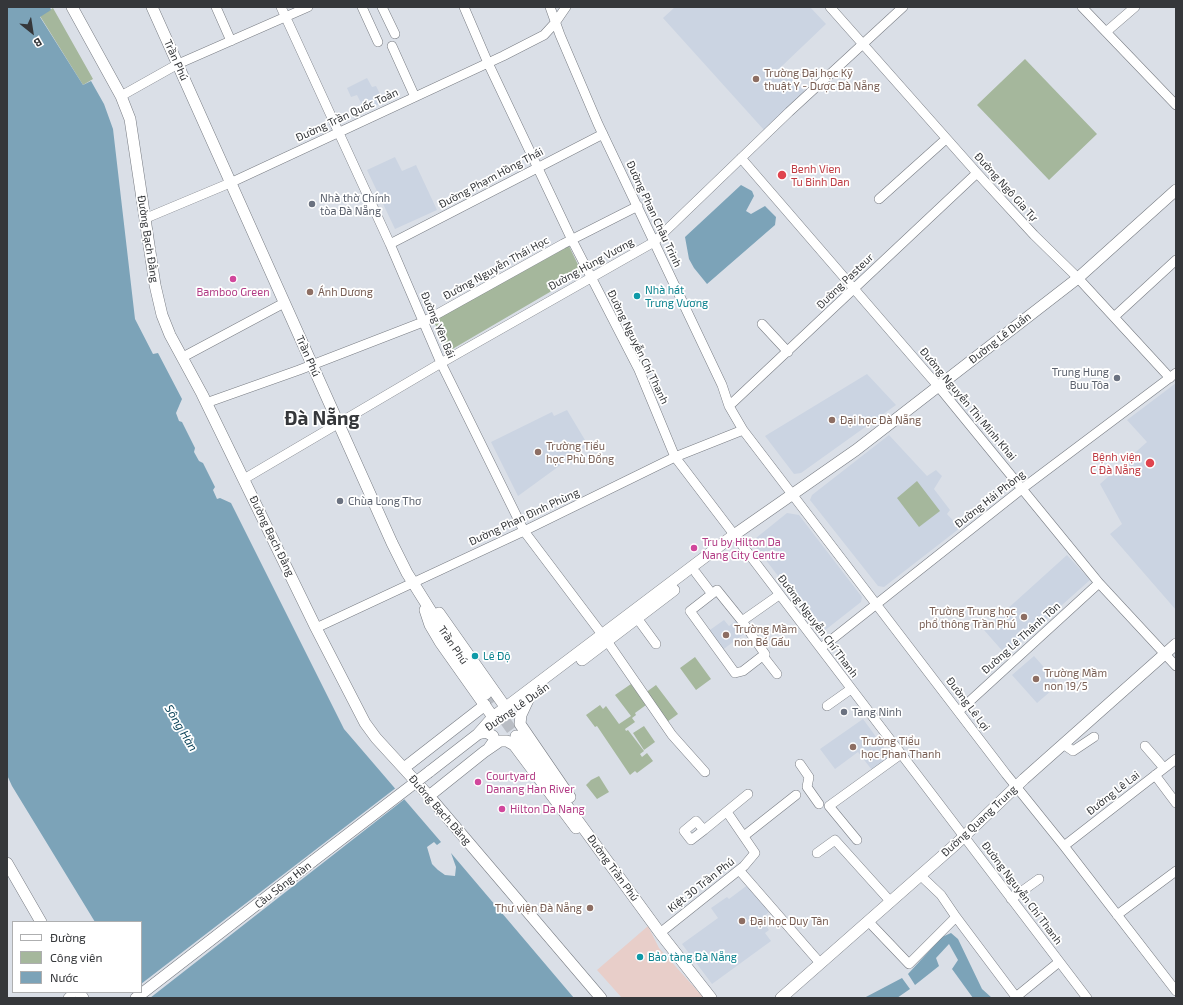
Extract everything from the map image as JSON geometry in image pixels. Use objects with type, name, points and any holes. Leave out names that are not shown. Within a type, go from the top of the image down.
[{"type":"main road","name":"Đường Bạch Đằng","points":[[72,7],[121,96],[132,130],[155,285],[162,315],[170,335],[183,357],[316,628],[365,723],[376,738],[429,796],[601,998]]},
{"type":"main road","name":"Trần Phú","points":[[152,7],[312,365],[337,425],[392,544],[412,582],[447,637],[491,694],[506,708]]},
{"type":"main road","name":"Đường Lê Duẩn","points":[[478,734],[498,723],[526,698],[604,638],[938,386],[1078,278],[1175,193]]},
{"type":"main road","name":"Đường Lê Duẩn","points":[[604,638],[637,618],[696,573],[736,538]]},
{"type":"main road","points":[[420,594],[430,625],[493,717]]},
{"type":"main road","name":"Đường Quang Trung","points":[[781,998],[1176,644]]},
{"type":"main road","points":[[491,694],[526,698],[521,715],[522,728],[582,813],[604,855]]},
{"type":"main road","name":"Đường Lê Duẩn","points":[[478,734],[493,717],[506,708],[526,698]]},
{"type":"main road","points":[[404,768],[485,705]]},
{"type":"main road","points":[[429,796],[492,745],[494,739],[489,732],[478,734]]},
{"type":"main road","name":"Cầu Sông Hàn","points":[[136,998],[478,734]]},
{"type":"main road","name":"Đường Trần Phú","points":[[516,736],[660,933],[711,998]]},
{"type":"main road","points":[[484,752],[500,741],[507,741],[514,745],[572,824],[604,855]]},
{"type":"main road","points":[[7,863],[41,921]]},
{"type":"street","points":[[216,7],[231,41]]},
{"type":"street","name":"Đường Yên Bái","points":[[280,7],[337,133],[390,244],[440,363],[524,531],[604,638],[672,735],[705,772]]},
{"type":"street","points":[[121,96],[178,64],[308,7]]},
{"type":"street","points":[[362,7],[378,42]]},
{"type":"street","points":[[382,7],[394,34]]},
{"type":"street","name":"Đường Nguyễn Chí Thanh","points":[[464,7],[488,63],[572,240],[638,370],[675,457],[1086,998]]},
{"type":"street","name":"Đường Trần Quốc Toản","points":[[144,219],[230,183],[488,63],[544,34],[555,23],[566,7]]},
{"type":"street","name":"Đường Ngô Gia Tự","points":[[830,7],[946,139],[1034,235],[1173,375]]},
{"type":"street","name":"Đường Hùng Vương","points":[[244,479],[440,363],[654,242],[741,158],[903,7]]},
{"type":"street","points":[[1082,7],[1176,105]]},
{"type":"street","points":[[1106,32],[1135,7]]},
{"type":"street","name":"Đường Phan Châu Trinh","points":[[550,8],[555,23],[603,134],[722,385],[729,406],[743,430]]},
{"type":"street","points":[[392,46],[415,97]]},
{"type":"street","name":"Đường Phạm Hồng Thái","points":[[390,244],[603,134]]},
{"type":"street","points":[[879,199],[946,139]]},
{"type":"street","name":"Đường Nguyễn Thị Minh Khai","points":[[741,158],[855,288],[938,386],[1023,488],[1099,583],[1176,666]]},
{"type":"street","name":"Đường Pasteur","points":[[729,406],[977,173]]},
{"type":"street","name":"Đường Nguyễn Thái Học","points":[[206,403],[312,365],[423,322],[572,240],[638,206]]},
{"type":"street","points":[[1114,317],[1176,260]]},
{"type":"street","points":[[183,357],[284,303]]},
{"type":"street","points":[[762,324],[788,352]]},
{"type":"street","name":"Đường Hải Phòng","points":[[821,648],[1023,488],[1173,375]]},
{"type":"street","name":"Đường Phan Đình Phùng","points":[[316,628],[524,531],[675,457],[743,430]]},
{"type":"street","name":"Đường Lê Lợi","points":[[743,430],[853,578],[876,604],[1176,992]]},
{"type":"street","points":[[696,573],[712,594]]},
{"type":"street","name":"Đường Lê Thánh Tôn","points":[[959,711],[1099,583]]},
{"type":"street","points":[[764,655],[742,671],[735,673],[690,611],[717,590],[742,621],[764,655],[776,674]]},
{"type":"street","points":[[742,621],[779,595]]},
{"type":"street","points":[[637,618],[656,644]]},
{"type":"street","name":"Đường Nguyễn Chí Thanh","points":[[827,706],[851,689]]},
{"type":"street","points":[[1063,744],[1073,751],[1094,737]]},
{"type":"street","points":[[1146,746],[1164,768]]},
{"type":"street","points":[[857,840],[829,806],[901,754]]},
{"type":"street","name":"Đường Lê Lai","points":[[1064,846],[1176,759]]},
{"type":"street","points":[[800,764],[809,777],[807,787],[819,804]]},
{"type":"street","points":[[1156,775],[1176,803]]},
{"type":"street","points":[[704,830],[748,794]]},
{"type":"street","points":[[727,812],[744,836],[796,795]]},
{"type":"street","name":"Kiệt 30 Trần Phú","points":[[660,933],[739,870],[755,853],[744,836]]},
{"type":"street","points":[[817,853],[835,840],[890,901]]},
{"type":"street","points":[[739,870],[820,963]]},
{"type":"street","points":[[1117,915],[1176,870]]},
{"type":"street","points":[[920,875],[941,896],[1015,996],[1024,995],[1059,962]]},
{"type":"street","points":[[1011,899],[1039,879]]},
{"type":"street","points":[[868,921],[909,964],[956,918]]},
{"type":"street","points":[[1169,998],[1176,992]]},
{"type":"shaded area","name":"Trường Đại học Kỹ thuật Y - Dược Đà Nẵng","points":[[675,7],[810,7],[826,24],[782,66],[805,92],[764,130],[663,18]]},
{"type":"shaded area","points":[[367,78],[372,87],[376,86],[384,102],[365,111],[357,95],[351,97],[347,88]]},
{"type":"shaded area","points":[[395,157],[402,171],[416,165],[437,210],[395,229],[367,170]]},
{"type":"shaded area","name":"Đại học Đà Nẵng","points":[[867,374],[896,405],[801,473],[794,474],[765,436]]},
{"type":"shaded area","name":"Bệnh viện C Đà Nẵng","points":[[1176,383],[1176,610],[1110,534],[1122,524],[1100,484],[1147,442],[1127,420]]},
{"type":"shaded area","name":"Trường Tiểu học Phù Đổng","points":[[567,410],[588,445],[518,496],[491,442],[552,412],[554,416]]},
{"type":"shaded area","points":[[889,435],[927,476],[936,470],[942,476],[934,489],[950,510],[947,514],[960,528],[884,587],[878,586],[810,500],[812,495]]},
{"type":"shaded area","points":[[787,513],[799,515],[862,597],[861,602],[824,631],[819,629],[755,546],[756,538]]},
{"type":"shaded area","name":"Trường Trung học phổ thông Trần Phú","points":[[1067,555],[1090,580],[1006,655],[984,630]]},
{"type":"shaded area","name":"Trường Mầm non Bé Gấu","points":[[738,619],[748,631],[721,651],[707,632],[724,620],[729,626]]},
{"type":"shaded area","name":"Trường Mầm non 19/5","points":[[1034,656],[1059,684],[1037,703],[1012,675]]},
{"type":"shaded area","name":"Trường Tiểu học Phan Thanh","points":[[863,719],[890,756],[872,770],[858,752],[835,769],[820,749]]},
{"type":"shaded area","points":[[749,884],[771,910],[761,919],[769,930],[765,933],[771,941],[712,984],[682,944],[718,918],[711,908],[727,897],[729,899]]},
{"type":"shaded area","name":"Bảo tàng Đà Nẵng","points":[[648,926],[659,948],[704,998],[622,998],[597,970]]},
{"type":"green space","points":[[53,8],[93,79],[83,85],[40,16]]},
{"type":"green space","points":[[1025,59],[1097,134],[1049,180],[977,105]]},
{"type":"green space","points":[[569,246],[581,271],[579,275],[449,351],[435,324],[437,319]]},
{"type":"green space","points":[[917,481],[940,511],[919,527],[897,498]]},
{"type":"green space","points":[[695,657],[711,679],[696,690],[680,668]]},
{"type":"green space","points":[[631,684],[646,705],[635,713],[636,715],[632,718],[635,722],[625,729],[626,731],[628,730],[644,751],[640,754],[642,757],[647,753],[653,761],[637,773],[635,771],[630,775],[597,726],[595,727],[586,715],[600,705],[603,709],[606,706],[619,724],[631,716],[615,695]]},
{"type":"green space","points":[[656,685],[678,714],[667,722],[645,693]]},
{"type":"green space","points":[[644,726],[655,742],[644,750],[633,733]]},
{"type":"green space","points":[[599,776],[609,792],[597,799],[586,785],[591,780]]},
{"type":"water","name":"Sông Hàn","points":[[7,7],[50,7],[51,10],[40,17],[83,85],[91,81],[104,104],[113,129],[135,319],[153,354],[158,353],[182,399],[176,413],[195,448],[194,452],[199,461],[203,463],[215,487],[213,490],[217,499],[220,498],[231,503],[344,729],[441,842],[437,845],[434,842],[427,847],[432,864],[445,875],[455,876],[456,867],[451,853],[574,998],[146,998],[142,992],[142,921],[94,921],[12,786],[7,775]]},
{"type":"water","points":[[741,185],[752,191],[754,196],[746,211],[751,214],[765,206],[776,217],[775,225],[707,284],[694,268],[689,259],[685,237]]},
{"type":"water","points":[[951,933],[958,939],[982,989],[992,998],[973,998],[952,969],[958,960],[949,944],[936,958],[939,966],[915,985],[908,974],[942,937]]},
{"type":"water","points":[[902,978],[910,989],[897,998],[864,998]]},
{"type":"pier","points":[[397,787],[406,798],[150,998],[143,998],[142,983]]},
{"type":"tunnel","points":[[486,694],[516,736]]},
{"type":"place","name":"Trường Đại học Kỹ thuật Y - Dược Đà Nẵng","points":[[756,79]]},
{"type":"place","name":"Benh Vien Tu Binh Dan","points":[[782,175]]},
{"type":"place","name":"Nhà thờ Chính tòa Đà Nẵng","points":[[312,204]]},
{"type":"place","name":"Bamboo Green","points":[[233,279]]},
{"type":"place","name":"Ánh Dương","points":[[310,292]]},
{"type":"place","name":"Nhà hát Trưng Vương","points":[[637,296]]},
{"type":"place","name":"Trung Hung Buu Tôa","points":[[1117,378]]},
{"type":"place","name":"Đại học Đà Nẵng","points":[[832,420]]},
{"type":"place","name":"Trường Tiểu học Phù Đổng","points":[[538,452]]},
{"type":"place","name":"Bệnh viện C Đà Nẵng","points":[[1150,463]]},
{"type":"place","name":"Chùa Long Thơ","points":[[340,501]]},
{"type":"place","name":"Tru by Hilton Da Nang City Centre","points":[[694,548]]},
{"type":"place","name":"Trường Trung học phổ thông Trần Phú","points":[[1024,617]]},
{"type":"place","name":"Trường Mầm non Bé Gấu","points":[[726,635]]},
{"type":"place","name":"Lê Độ","points":[[475,656]]},
{"type":"place","name":"Trường Mầm non 19/5","points":[[1036,679]]},
{"type":"place","name":"Tang Ninh","points":[[844,712]]},
{"type":"place","name":"Trường Tiểu học Phan Thanh","points":[[853,747]]},
{"type":"place","name":"Courtyard Danang Han River","points":[[478,782]]},
{"type":"place","name":"Hilton Da Nang","points":[[502,809]]},
{"type":"place","name":"Thư viện Đà Nẵng","points":[[590,908]]},
{"type":"place","name":"Đại học Duy Tân","points":[[742,921]]},
{"type":"place","name":"Bảo tàng Đà Nẵng","points":[[640,957]]},
{"type":"district","name":"Đà Nẵng","points":[[322,419]]}]
